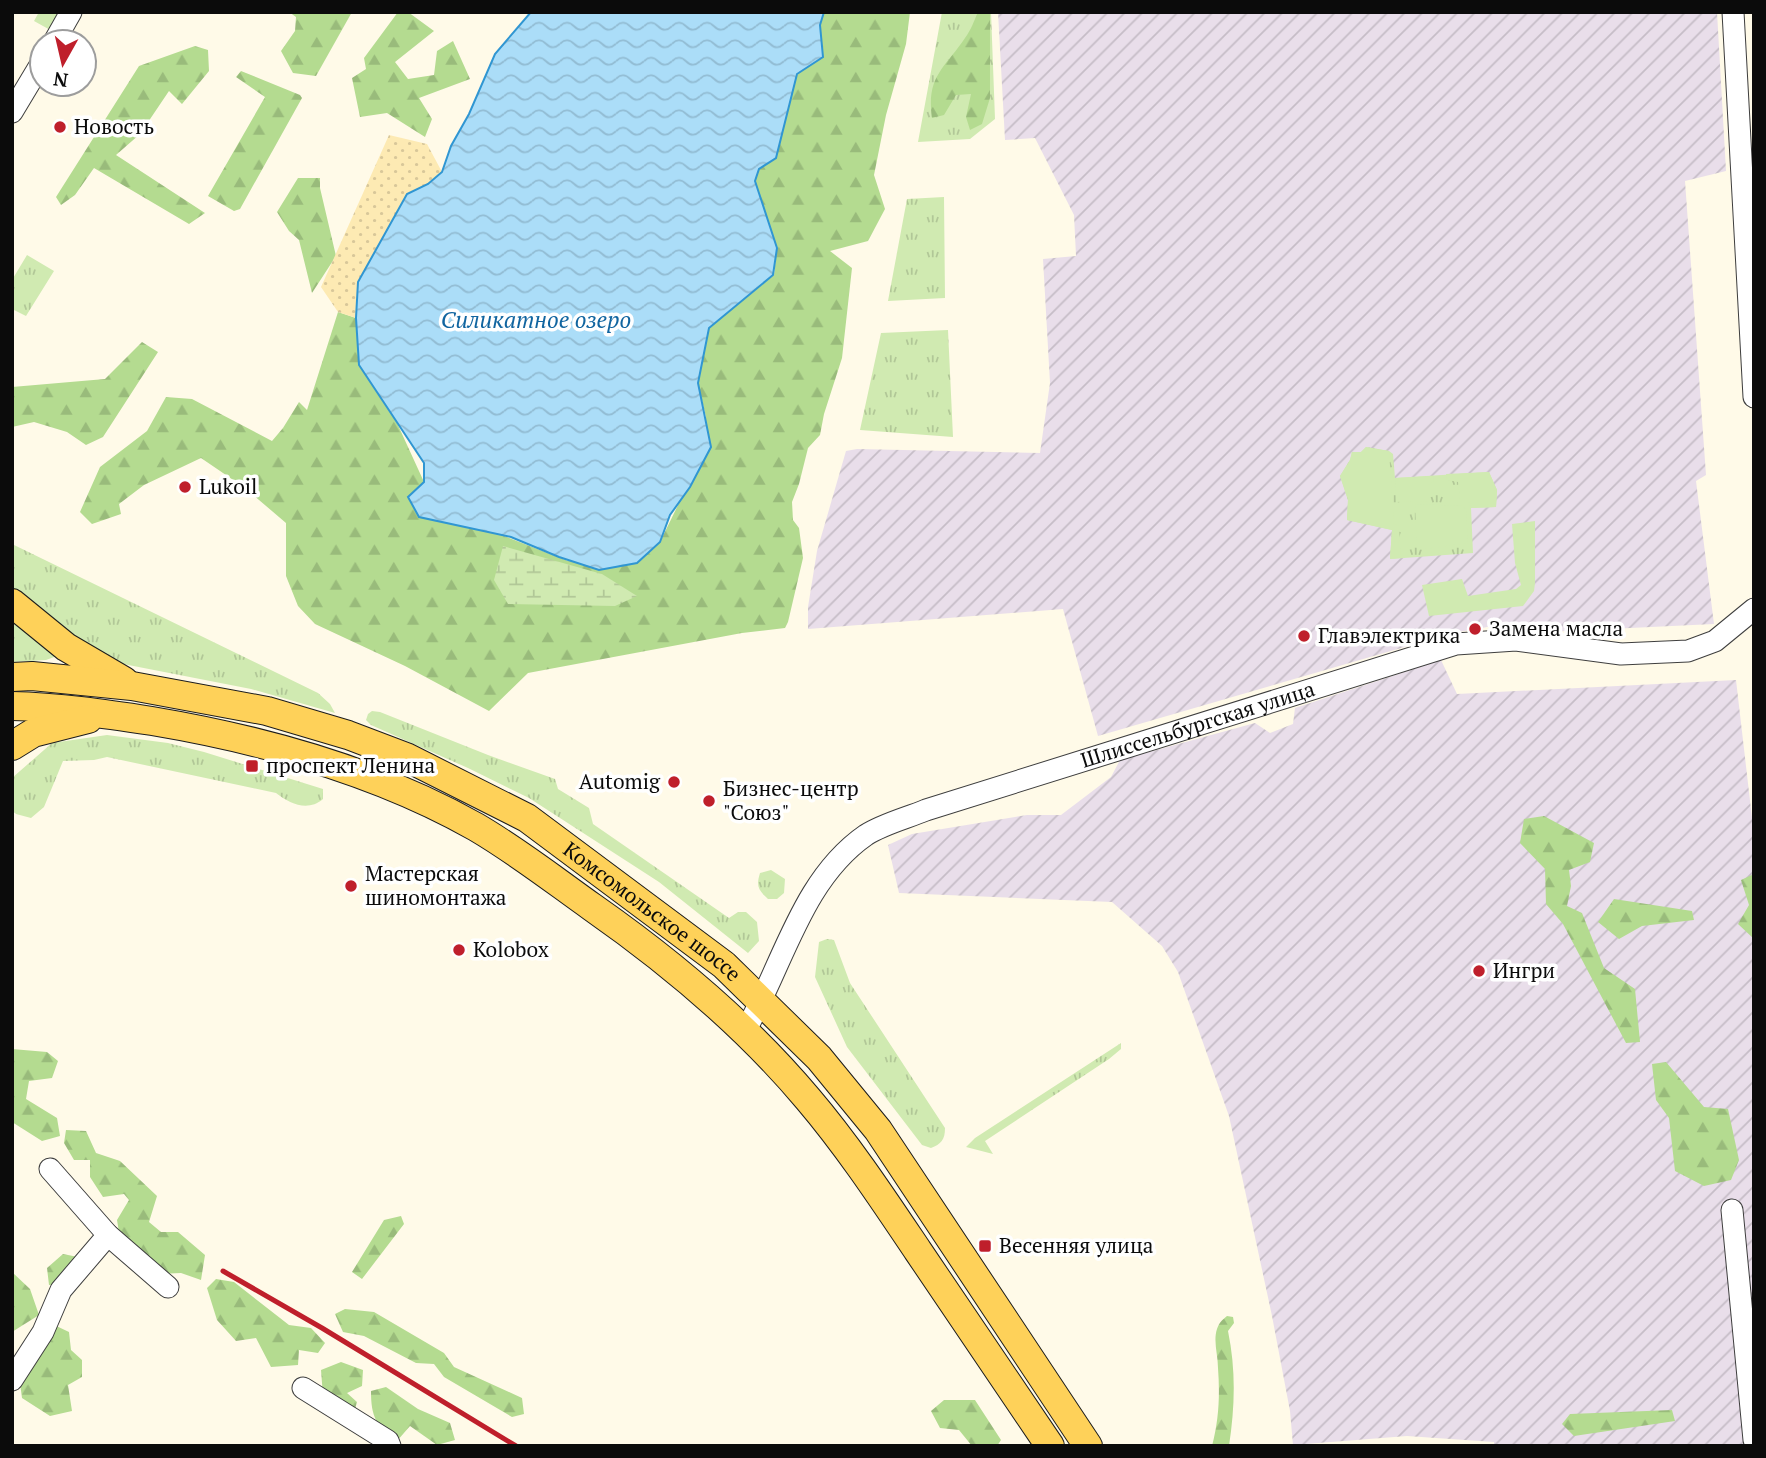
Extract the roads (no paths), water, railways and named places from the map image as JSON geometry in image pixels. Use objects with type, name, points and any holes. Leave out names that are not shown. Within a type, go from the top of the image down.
[{"type":"main road","points":[[12,603],[66,647],[132,686]]},
{"type":"main road","name":"Комсомольское шоссе","points":[[12,677],[32,676],[132,686],[267,711],[348,735],[418,763],[527,818],[724,965],[819,1058],[878,1130],[1088,1446]]},
{"type":"main road","name":"Комсомольское шоссе","points":[[12,706],[108,714],[251,741],[337,765],[395,787],[475,827],[524,857],[702,990],[745,1031],[807,1098],[845,1146],[1050,1446]]},
{"type":"main road","points":[[12,746],[33,733],[108,714]]},
{"type":"street","points":[[62,28],[71,12]]},
{"type":"street","points":[[1733,12],[1754,397]]},
{"type":"street","points":[[12,112],[28,85]]},
{"type":"street","name":"Шлиссельбургская улица","points":[[745,1031],[762,1002],[810,897],[840,858],[867,834],[926,810],[1456,644],[1516,640],[1621,654],[1688,651],[1715,641],[1754,609]]},
{"type":"street","points":[[50,1169],[108,1235],[168,1287]]},
{"type":"street","points":[[1732,1210],[1748,1326],[1754,1440]]},
{"type":"street","points":[[12,1380],[43,1332],[61,1290],[108,1235]]},
{"type":"street","points":[[303,1388],[388,1441],[390,1446]]},
{"type":"water","name":"Силикатное озеро","points":[[531,12],[824,12],[820,25],[823,57],[797,74],[776,158],[759,169],[755,181],[777,248],[773,275],[709,328],[698,383],[711,447],[690,487],[670,515],[660,542],[637,563],[599,570],[511,537],[419,517],[408,497],[424,482],[424,463],[359,365],[356,318],[358,282],[407,194],[428,184],[442,172],[451,146],[469,114],[495,54]]},
{"type":"railway","points":[[223,1271],[516,1446]]},
{"type":"place","name":"Новость","points":[[60,127]]},
{"type":"place","name":"Lukoil","points":[[185,487]]},
{"type":"place","name":"Замена масла","points":[[1475,629]]},
{"type":"place","name":"Главэлектрика","points":[[1304,636]]},
{"type":"place","name":"проспект Ленина","points":[[252,766]]},
{"type":"place","name":"Automig","points":[[674,782]]},
{"type":"place","name":"Бизнес-центр \"Союз\"","points":[[709,801]]},
{"type":"place","name":"Мастерская шиномонтажа","points":[[351,886]]},
{"type":"place","name":"Kolobox","points":[[459,950]]},
{"type":"place","name":"Ингри","points":[[1479,971]]},
{"type":"place","name":"Весенняя улица","points":[[985,1246]]}]
